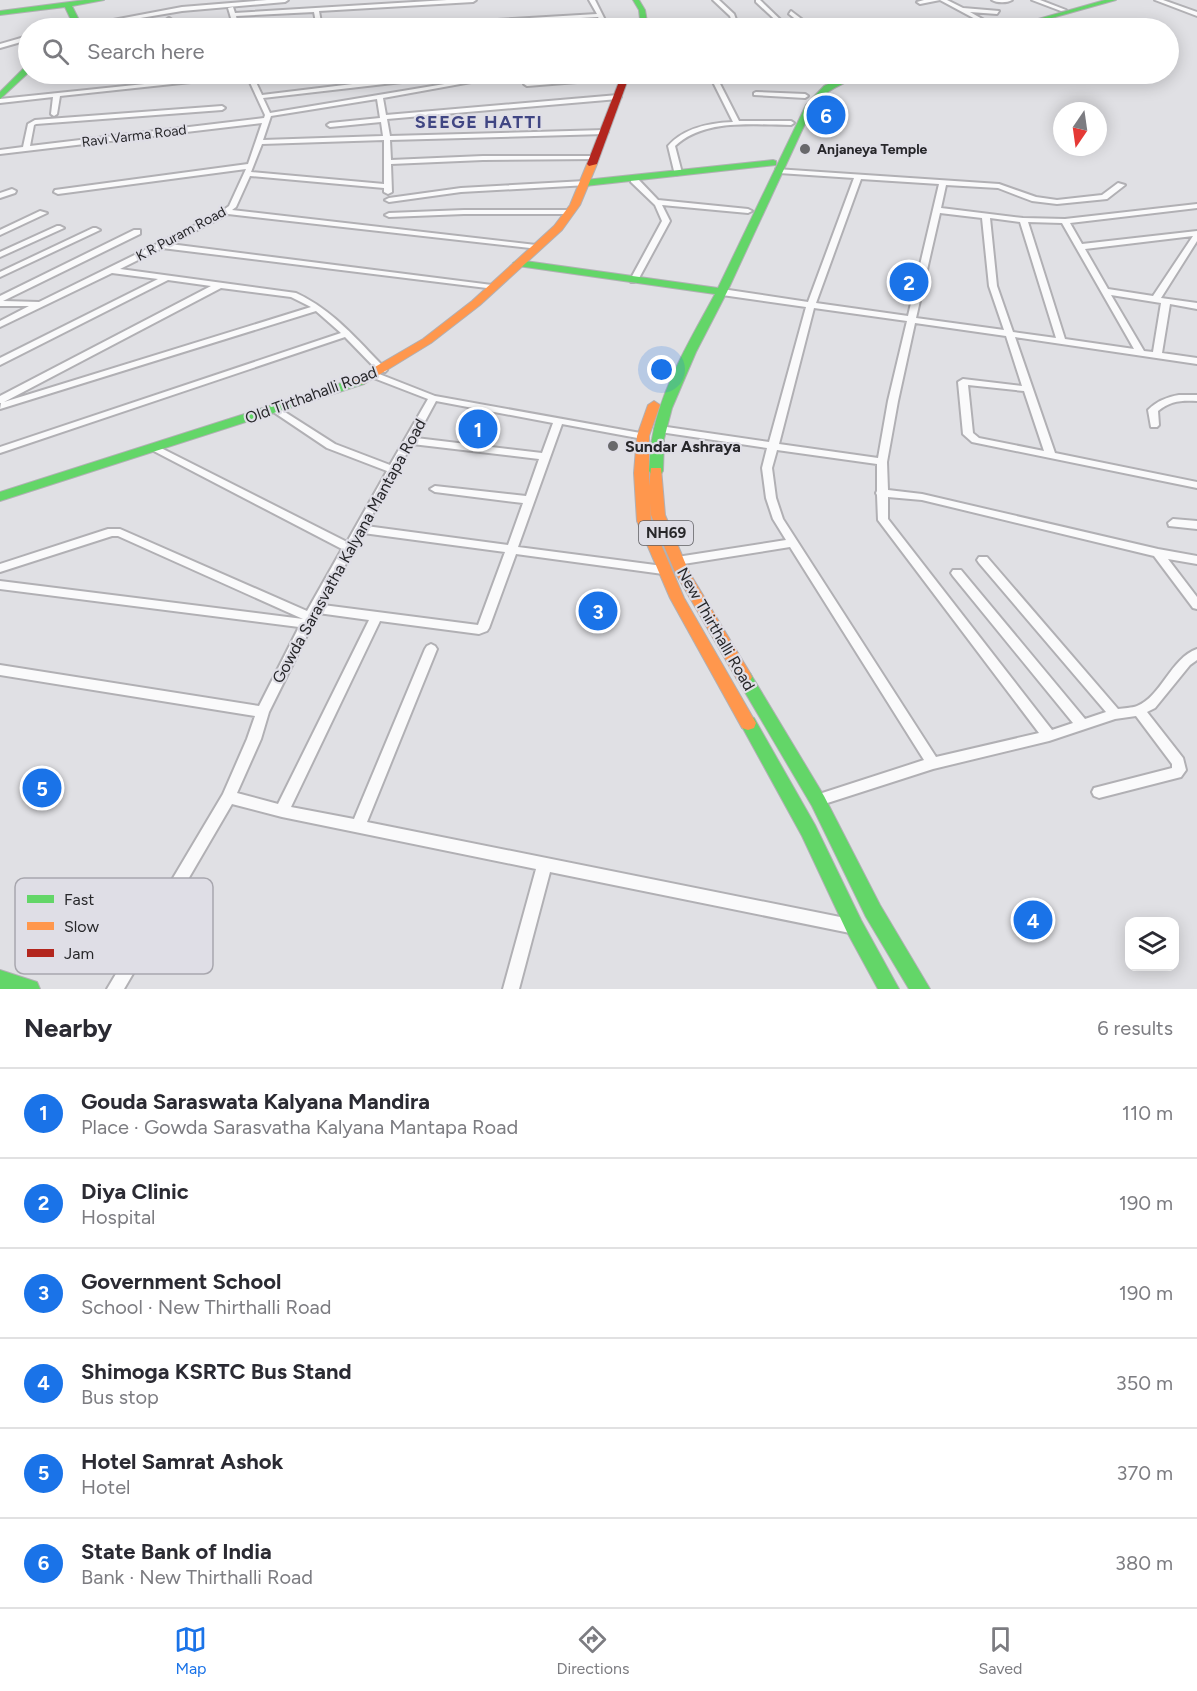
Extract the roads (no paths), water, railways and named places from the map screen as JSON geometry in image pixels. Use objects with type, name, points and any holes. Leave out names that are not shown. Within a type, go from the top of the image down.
[{"type":"main road","points":[[0,13],[101,0]]},
{"type":"main road","points":[[636,0],[643,18]]},
{"type":"main road","points":[[1033,18],[1100,1]]},
{"type":"main road","points":[[1043,18],[1100,1]]},
{"type":"main road","points":[[68,4],[74,18]]},
{"type":"main road","points":[[0,99],[18,80]]},
{"type":"main road","name":"Old Tirthahalli Road","points":[[0,497],[378,373],[427,341],[476,303],[558,228],[585,183],[623,84]]},
{"type":"main road","name":"NH69","points":[[820,84],[805,96],[791,123],[776,167],[748,211],[717,291],[662,383],[643,436],[641,472],[644,521],[663,570],[677,598],[809,831],[854,926],[889,989]]},
{"type":"main road","name":"New Thirthalli Road","points":[[829,84],[813,98],[776,167],[690,352],[666,408],[660,429],[654,491],[658,515],[677,561],[695,596],[818,801],[873,911],[920,989]]},
{"type":"main road","points":[[585,183],[634,180],[678,173],[776,167]]},
{"type":"main road","points":[[518,263],[717,291]]},
{"type":"main road","points":[[0,980],[12,987],[30,989]]},
{"type":"street","points":[[130,18],[229,2],[285,0]]},
{"type":"street","points":[[232,15],[473,0]]},
{"type":"street","points":[[592,0],[602,18]]},
{"type":"street","points":[[716,0],[733,18]]},
{"type":"street","points":[[920,2],[938,0]]},
{"type":"street","points":[[943,0],[976,18]]},
{"type":"street","points":[[995,0],[1009,0]]},
{"type":"street","points":[[1035,0],[1064,10]]},
{"type":"street","points":[[1158,0],[1197,14]]},
{"type":"street","points":[[758,1],[776,18]]},
{"type":"street","points":[[229,2],[233,18]]},
{"type":"street","points":[[316,10],[318,18]]},
{"type":"street","points":[[961,10],[997,12]]},
{"type":"street","points":[[791,13],[797,18]]},
{"type":"street","points":[[553,18],[601,15]]},
{"type":"street","points":[[0,46],[18,41]]},
{"type":"street","points":[[0,99],[158,84]]},
{"type":"street","points":[[254,84],[268,117]]},
{"type":"street","points":[[259,97],[351,84]]},
{"type":"street","points":[[403,84],[405,92]]},
{"type":"street","name":"Ravi Varma Road","points":[[0,152],[268,117],[453,84]]},
{"type":"street","points":[[717,84],[737,124]]},
{"type":"street","points":[[756,94],[805,96]]},
{"type":"street","points":[[54,114],[57,95]]},
{"type":"street","points":[[380,97],[387,139],[390,230]]},
{"type":"street","points":[[330,125],[618,97]]},
{"type":"street","points":[[26,149],[32,124],[35,122],[222,108]]},
{"type":"street","name":"K R Puram Road","points":[[0,324],[232,207],[260,142],[268,117]]},
{"type":"street","points":[[678,173],[671,146],[676,139],[697,128],[737,124],[791,123]]},
{"type":"street","points":[[260,142],[605,132]]},
{"type":"street","points":[[483,158],[485,135]]},
{"type":"street","points":[[387,162],[483,158],[595,158]]},
{"type":"street","points":[[776,167],[858,177],[999,186],[1035,199],[1057,202],[1104,197],[1121,185]]},
{"type":"street","points":[[58,192],[248,170],[388,186]]},
{"type":"street","points":[[858,177],[811,305],[767,468],[771,498],[778,519],[933,763]]},
{"type":"street","points":[[634,180],[655,202],[666,221],[634,280]]},
{"type":"street","points":[[388,200],[472,190],[585,183]]},
{"type":"street","points":[[943,183],[911,320],[882,462],[883,520],[1049,736]]},
{"type":"street","points":[[0,196],[12,191]]},
{"type":"street","points":[[655,202],[748,211]]},
{"type":"street","points":[[937,210],[986,217],[1065,221],[1197,206]]},
{"type":"street","points":[[225,212],[536,247]]},
{"type":"street","points":[[389,215],[569,212]]},
{"type":"street","points":[[0,233],[43,213]]},
{"type":"street","points":[[986,217],[993,286],[1051,456]]},
{"type":"street","points":[[1023,220],[1061,341]]},
{"type":"street","points":[[1065,221],[1140,352]]},
{"type":"street","points":[[0,255],[60,228]]},
{"type":"street","points":[[0,275],[96,230]]},
{"type":"street","points":[[0,301],[137,232]]},
{"type":"street","points":[[1080,247],[1197,234]]},
{"type":"street","points":[[1157,355],[1161,300],[1197,234]]},
{"type":"street","points":[[160,245],[492,287]]},
{"type":"street","points":[[111,270],[293,295],[318,308],[345,334],[378,373],[433,398],[643,436]]},
{"type":"street","points":[[0,362],[168,277]]},
{"type":"street","points":[[0,400],[220,285]]},
{"type":"street","points":[[717,291],[1197,361]]},
{"type":"street","points":[[1105,291],[1197,306]]},
{"type":"street","points":[[0,301],[40,304]]},
{"type":"street","points":[[0,406],[318,308]]},
{"type":"street","points":[[0,450],[345,334]]},
{"type":"street","points":[[1028,389],[963,382],[961,384],[968,434],[975,440],[1197,485]]},
{"type":"street","name":"Gowda Sarasvatha Kalyana Mantapa Road","points":[[181,878],[229,797],[263,712],[310,616],[433,398]]},
{"type":"street","points":[[1154,425],[1153,410],[1160,403],[1172,398],[1197,398]]},
{"type":"street","points":[[274,409],[331,447],[393,470]]},
{"type":"street","points":[[0,585],[310,616],[377,616],[479,630],[483,628],[558,422]]},
{"type":"street","points":[[660,429],[882,462]]},
{"type":"street","points":[[409,440],[544,457]]},
{"type":"street","points":[[153,448],[350,548]]},
{"type":"street","points":[[435,489],[529,500]]},
{"type":"street","points":[[881,494],[921,497],[1158,553],[1197,560]]},
{"type":"street","points":[[1173,523],[1197,525]]},
{"type":"street","points":[[360,529],[663,570]]},
{"type":"street","points":[[0,568],[112,532],[120,533],[310,616]]},
{"type":"street","points":[[677,561],[793,543]]},
{"type":"street","points":[[1158,553],[1197,605]]},
{"type":"street","points":[[983,560],[1115,714]]},
{"type":"street","points":[[957,573],[1082,723]]},
{"type":"street","points":[[282,811],[377,616]]},
{"type":"street","points":[[358,826],[430,649]]},
{"type":"street","points":[[818,801],[933,763],[1049,736],[1082,723],[1115,714],[1139,711],[1151,704],[1186,662],[1197,654]]},
{"type":"street","points":[[0,670],[263,712]]},
{"type":"street","points":[[1099,792],[1176,773],[1179,770],[1178,762],[1139,711]]},
{"type":"street","points":[[229,797],[282,811],[854,926]]},
{"type":"street","points":[[511,989],[545,863]]},
{"type":"street","name":"Gowda Sarasvatha Kalyana Mantapa Road","points":[[115,989],[124,974]]},
{"type":"place","name":"State Bank of India","points":[[826,115]]},
{"type":"place","name":"Anjaneya Temple","points":[[805,149]]},
{"type":"place","name":"Diya Clinic","points":[[909,282]]},
{"type":"place","name":"Gouda Saraswata Kalyana Mandira","points":[[478,429]]},
{"type":"place","name":"Sundar Ashraya","points":[[613,446]]},
{"type":"place","name":"Government School","points":[[598,611]]},
{"type":"place","name":"Hotel Samrat Ashok","points":[[42,788]]},
{"type":"place","name":"Shimoga KSRTC Bus Stand","points":[[1033,920]]},
{"type":"district","name":"SEEGE HATTI","points":[[479,122]]}]
